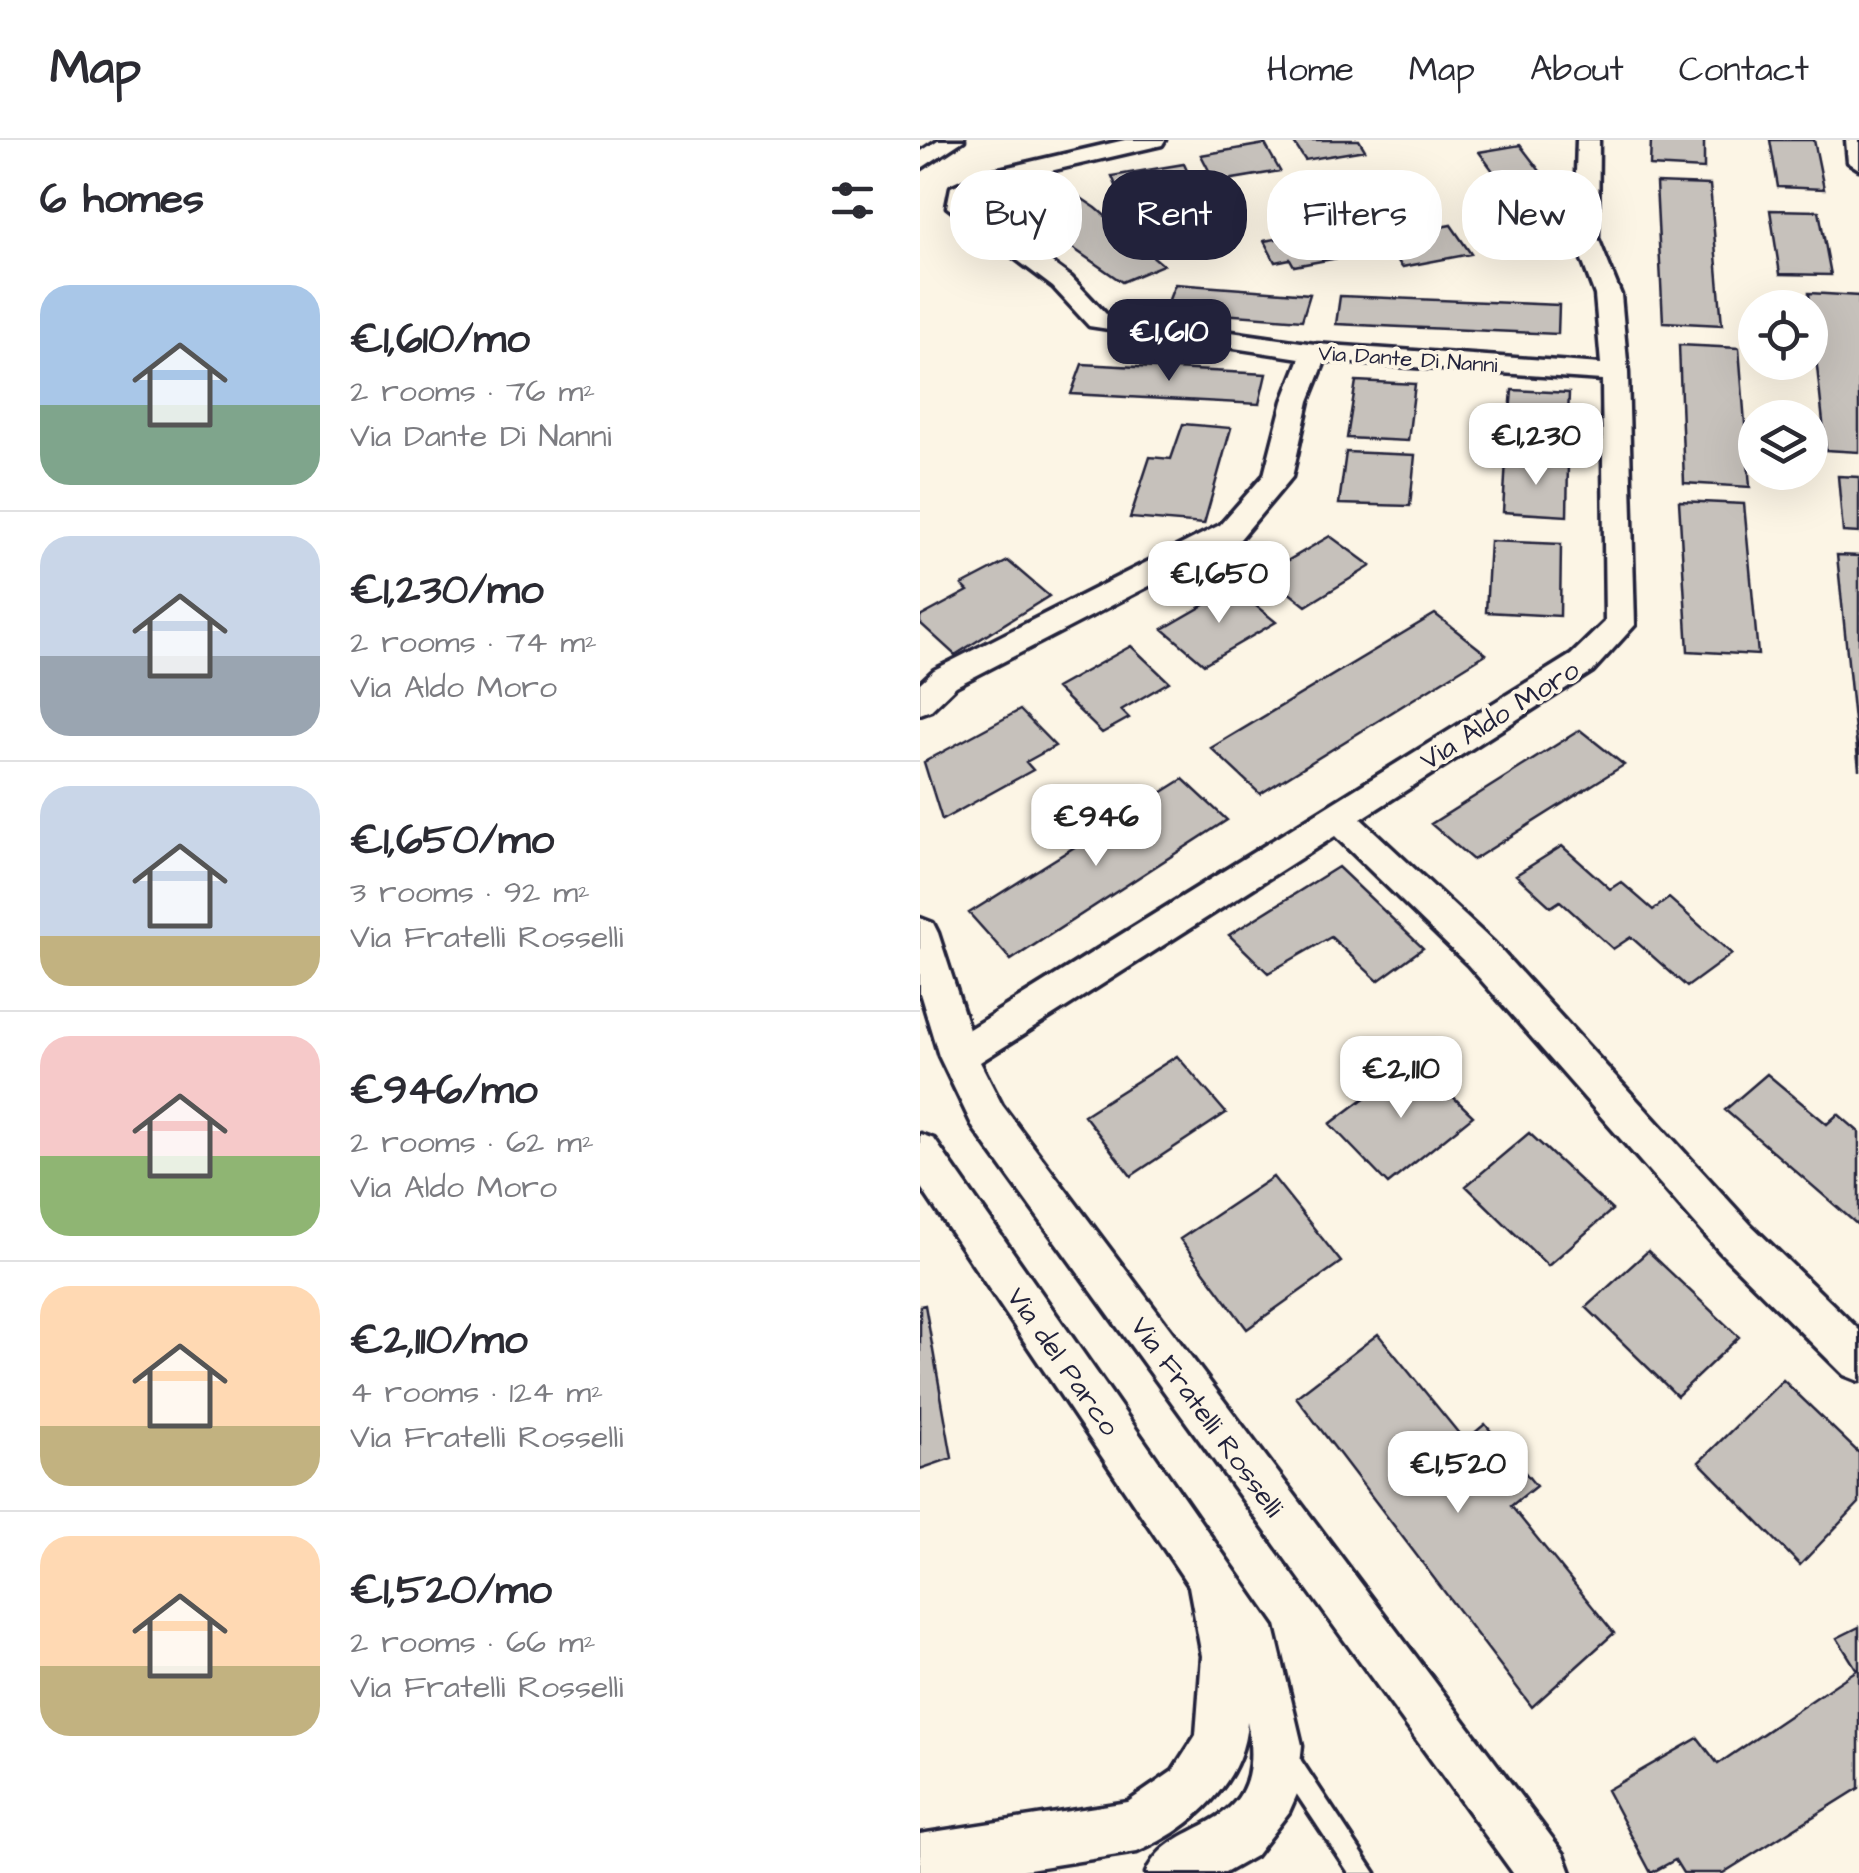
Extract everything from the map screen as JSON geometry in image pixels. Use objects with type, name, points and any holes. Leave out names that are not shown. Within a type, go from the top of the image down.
[{"type":"street","points":[[920,162],[953,140]]},
{"type":"street","name":"Via Dante Di Nanni","points":[[1154,140],[990,178],[959,192],[959,207],[1062,282],[1098,321],[1315,352],[1615,373]]},
{"type":"street","name":"Via Aldo Moro","points":[[958,1056],[1582,664],[1620,625],[1615,373],[1608,295],[1586,238],[1588,140]]},
{"type":"street","points":[[920,702],[945,678],[1230,532],[1278,477],[1296,401],[1315,352]]},
{"type":"street","points":[[1336,816],[1481,954],[1735,1238],[1859,1360]]},
{"type":"street","name":"Via Fratelli Rosselli","points":[[920,934],[958,1056],[988,1117],[1545,1873]]},
{"type":"street","name":"Via del Parco","points":[[920,1152],[1257,1644],[1277,1745],[1271,1794],[1237,1838],[1172,1873]]},
{"type":"street","name":"Via del Parco","points":[[920,1860],[1136,1826],[1191,1789],[1222,1742],[1226,1656],[1208,1571]]},
{"type":"lane","points":[[1277,1745],[1363,1873]]},
{"type":"building","points":[[1292,140],[1359,140],[1365,150],[1305,160]]},
{"type":"building","points":[[1651,140],[1704,140],[1704,169],[1650,166]]},
{"type":"building","points":[[1770,140],[1814,140],[1824,189],[1778,187]]},
{"type":"building","points":[[1265,144],[1279,170],[1247,177],[1247,170],[1209,170],[1201,155]]},
{"type":"building","points":[[1520,145],[1539,170],[1492,170],[1479,152]]},
{"type":"building","points":[[1184,164],[1187,170],[1148,170]]},
{"type":"building","points":[[1656,183],[1710,185],[1722,325],[1663,322]]},
{"type":"building","points":[[1082,199],[1102,213],[1102,260],[1157,260],[1163,265],[1122,282],[1082,254]]},
{"type":"building","points":[[1770,210],[1819,211],[1831,275],[1780,274]]},
{"type":"building","points":[[1451,225],[1462,241],[1462,256],[1442,259],[1442,227]]},
{"type":"building","points":[[1291,260],[1326,260],[1294,266]]},
{"type":"building","points":[[1397,260],[1439,260],[1402,267]]},
{"type":"building","points":[[1175,284],[1310,294],[1302,320],[1165,310]]},
{"type":"building","points":[[1828,294],[1859,296],[1859,452],[1828,450],[1828,400],[1821,400],[1818,380],[1828,380]]},
{"type":"building","points":[[1340,296],[1559,305],[1558,334],[1336,324]]},
{"type":"building","points":[[1679,345],[1738,348],[1738,380],[1742,380],[1743,400],[1738,400],[1738,486],[1684,483]]},
{"type":"building","points":[[1082,364],[1266,374],[1259,404],[1071,394]]},
{"type":"building","points":[[1356,381],[1415,384],[1408,441],[1347,438]]},
{"type":"building","points":[[1512,390],[1569,393],[1567,440],[1508,437]]},
{"type":"building","points":[[1183,424],[1231,428],[1204,524],[1130,518],[1150,457],[1171,459]]},
{"type":"building","points":[[1346,452],[1415,455],[1410,506],[1339,504]]},
{"type":"building","points":[[1506,460],[1568,463],[1567,516],[1503,512]]},
{"type":"building","points":[[1838,476],[1859,477],[1859,533],[1843,532]]},
{"type":"building","points":[[1679,501],[1744,504],[1758,655],[1688,651]]},
{"type":"building","points":[[1330,536],[1371,566],[1306,606],[1265,574]]},
{"type":"building","points":[[1490,541],[1561,544],[1560,616],[1486,612]]},
{"type":"building","points":[[1837,555],[1859,556],[1859,769]]},
{"type":"building","points":[[1008,561],[1049,596],[955,655],[920,623],[920,617],[968,591],[962,585]]},
{"type":"building","points":[[1234,588],[1276,622],[1204,664],[1163,629]]},
{"type":"building","points":[[1435,614],[1486,654],[1260,794],[1211,748]]},
{"type":"building","points":[[1131,646],[1169,682],[1121,710],[1129,718],[1102,733],[1056,688]]},
{"type":"building","points":[[1020,710],[1055,746],[1026,762],[1033,770],[942,820],[924,762]]},
{"type":"building","points":[[1580,730],[1624,765],[1473,860],[1431,824]]},
{"type":"building","points":[[1183,779],[1227,820],[1011,960],[969,913]]},
{"type":"building","points":[[1562,846],[1610,889],[1621,882],[1653,910],[1669,898],[1732,954],[1687,987],[1631,937],[1613,949],[1560,901],[1551,907],[1516,875]]},
{"type":"building","points":[[1338,867],[1423,948],[1378,981],[1331,937],[1268,973],[1229,935]]},
{"type":"building","points":[[1177,1056],[1226,1113],[1131,1176],[1084,1115]]},
{"type":"building","points":[[1415,1060],[1473,1116],[1388,1184],[1330,1124]]},
{"type":"building","points":[[1767,1074],[1827,1124],[1838,1114],[1859,1132],[1859,1226],[1725,1110]]},
{"type":"building","points":[[1529,1133],[1612,1210],[1548,1266],[1466,1186]]},
{"type":"building","points":[[1273,1177],[1341,1262],[1247,1329],[1180,1239]]},
{"type":"building","points":[[1648,1251],[1739,1337],[1677,1396],[1586,1307]]},
{"type":"building","points":[[925,1305],[952,1458],[920,1469],[920,1306]]},
{"type":"building","points":[[1378,1334],[1465,1441],[1485,1424],[1536,1486],[1511,1506],[1614,1633],[1532,1707],[1296,1397]]},
{"type":"building","points":[[1783,1380],[1859,1453],[1859,1503],[1800,1565],[1699,1462]]},
{"type":"building","points":[[1859,1627],[1859,1788],[1723,1873],[1683,1873],[1675,1860],[1651,1873],[1607,1790],[1698,1738],[1718,1764],[1857,1670],[1837,1638]]}]
